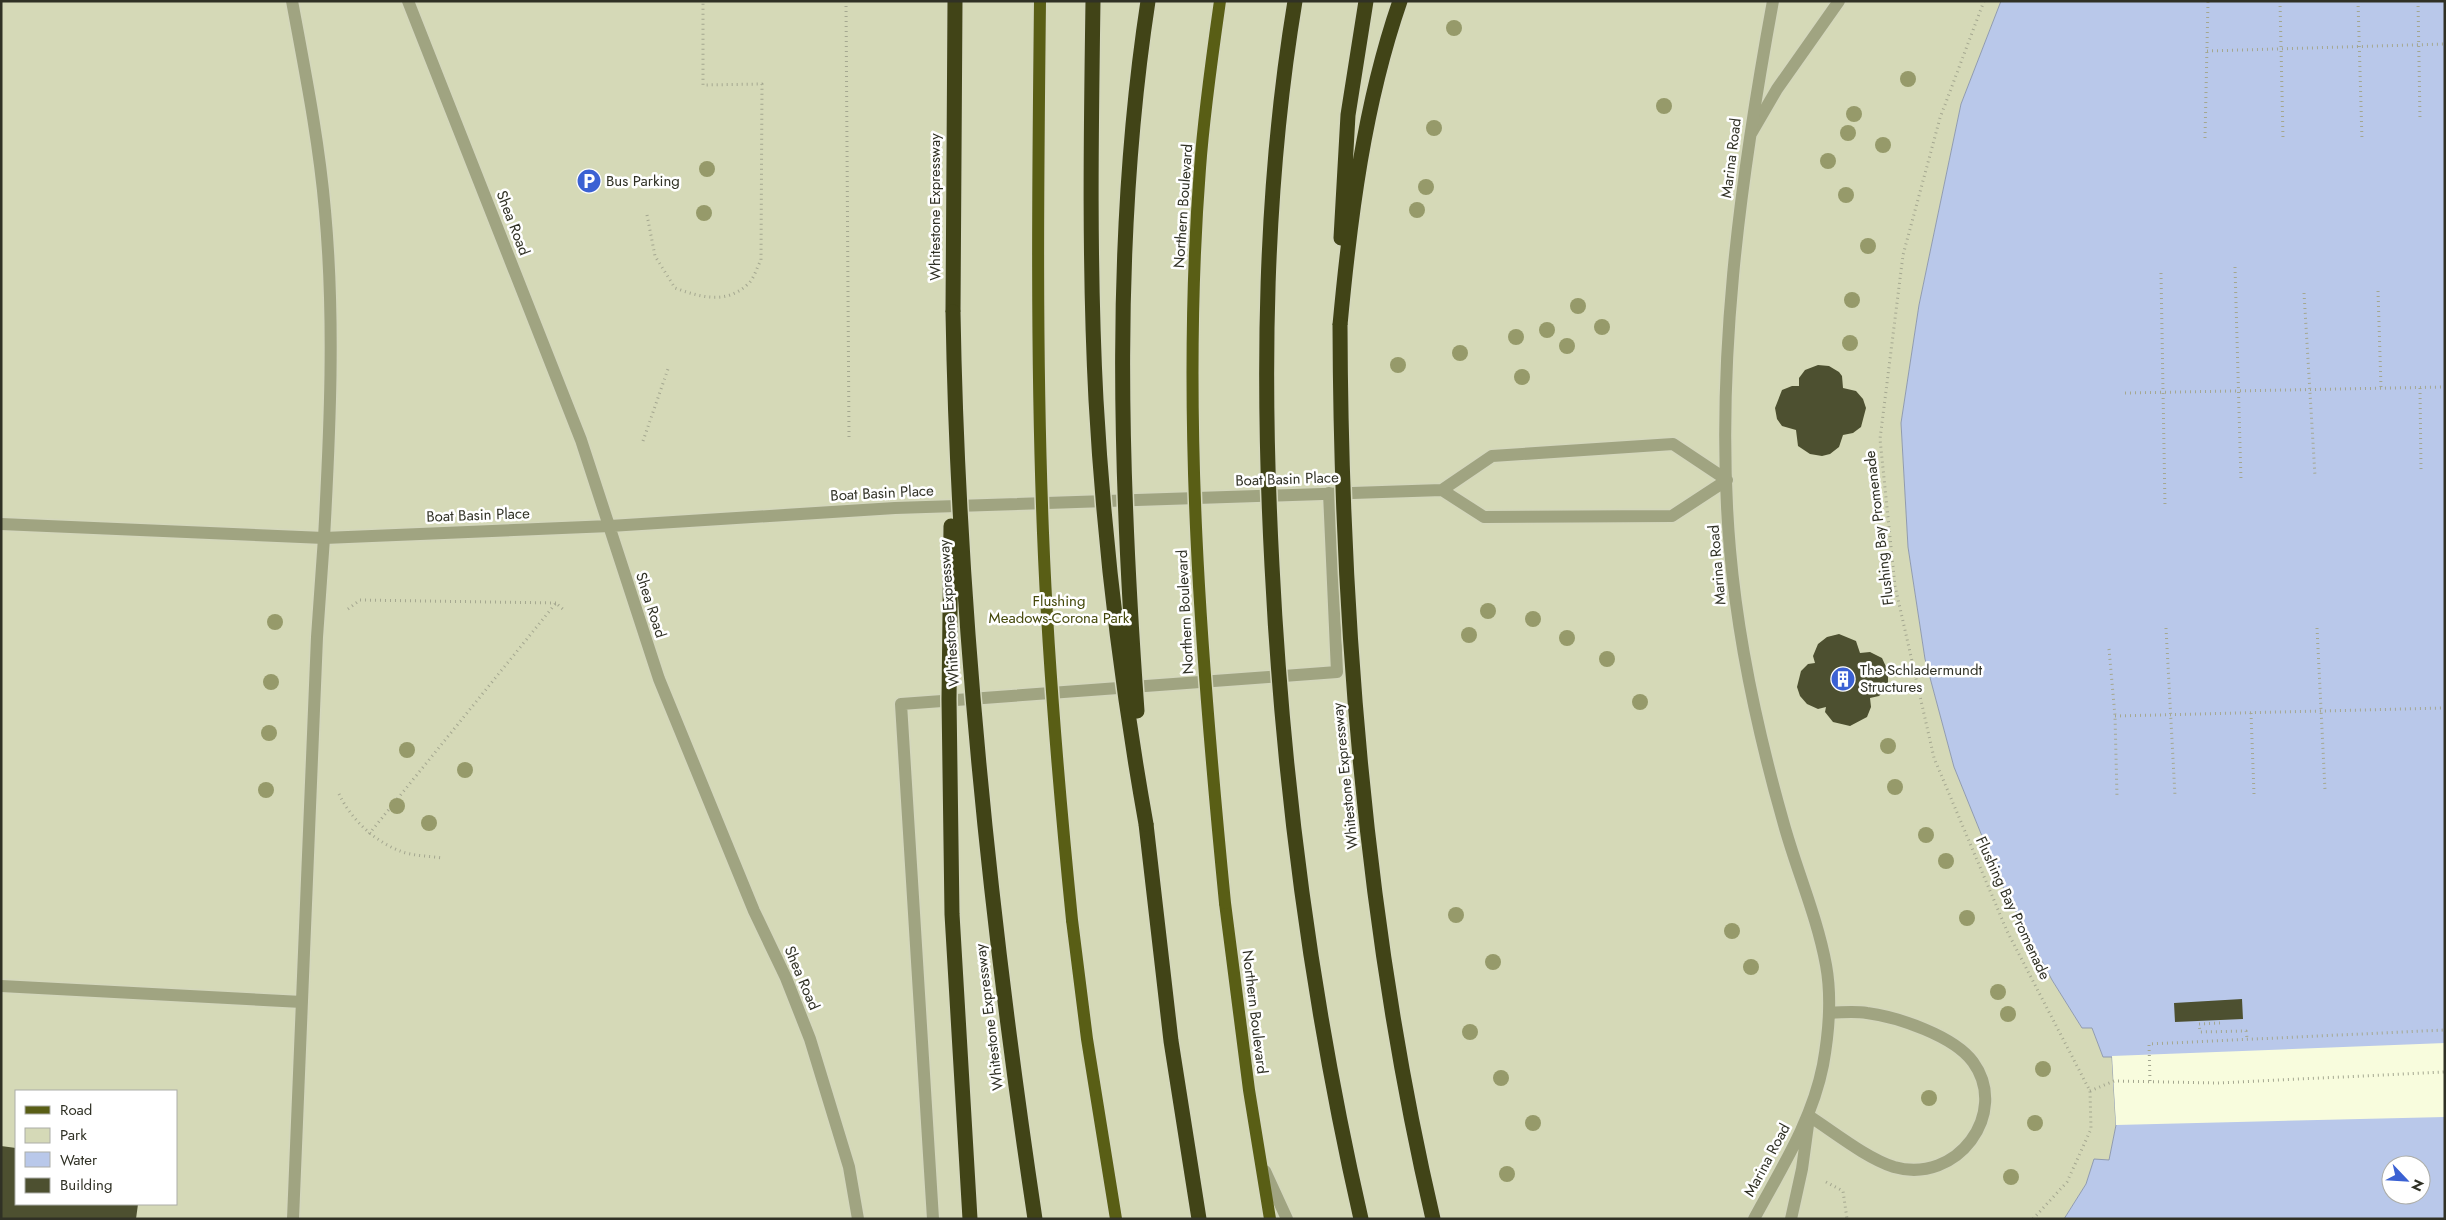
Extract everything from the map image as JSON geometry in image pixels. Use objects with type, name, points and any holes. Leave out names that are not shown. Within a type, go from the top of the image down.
[{"type":"highway","name":"Whitestone Expressway","points":[[955,1],[953,312],[961,537],[972,690],[1001,965],[1017,1100],[1035,1219]]},
{"type":"highway","points":[[1092,1],[1092,254],[1096,398],[1107,534],[1123,682],[1146,824]]},
{"type":"highway","points":[[1148,1],[1127,180],[1123,377],[1131,613],[1146,824],[1171,1041],[1199,1219]]},
{"type":"highway","points":[[1295,1],[1274,164],[1269,246],[1267,437],[1274,594],[1284,746],[1309,946],[1335,1098],[1361,1219]]},
{"type":"highway","points":[[1340,325],[1341,214],[1345,148],[1352,83],[1366,1]]},
{"type":"highway","points":[[1340,325],[1346,258],[1362,158],[1382,62],[1400,1]]},
{"type":"highway","points":[[953,312],[950,690],[952,914],[970,1219]]},
{"type":"highway","name":"Whitestone Expressway","points":[[1340,325],[1345,550],[1360,768],[1389,992],[1414,1130],[1433,1219]]},
{"type":"main road","points":[[1040,1],[1037,244],[1043,524],[1055,738],[1072,920],[1087,1039],[1116,1219]]},
{"type":"main road","name":"Northern Boulevard","points":[[1220,1],[1200,168],[1194,280],[1193,382],[1196,507],[1204,661],[1225,903],[1249,1090],[1270,1219]]},
{"type":"street","points":[[292,1],[314,129],[326,220],[331,356],[330,438],[317,637],[293,1219]]},
{"type":"street","name":"Shea Road","points":[[408,1],[581,440],[659,679],[754,911],[786,978],[810,1039],[849,1167],[858,1219]]},
{"type":"street","name":"Marina Road","points":[[1774,1],[1750,134],[1729,332],[1725,408],[1730,548],[1738,619],[1768,766],[1826,966],[1829,1013],[1823,1067],[1809,1116],[1802,1169],[1792,1219]]},
{"type":"street","points":[[1750,134],[1777,89],[1839,1]]},
{"type":"street","points":[[1673,444],[1728,480],[1672,516],[1484,517],[1442,490],[1492,456],[1673,444]]},
{"type":"street","name":"Boat Basin Place","points":[[1,524],[324,538],[610,526],[895,508],[1442,490]]},
{"type":"street","points":[[933,1219],[901,704],[1337,672],[1329,493]]},
{"type":"street","points":[[1,986],[302,1002]]},
{"type":"street","points":[[1809,1116],[1878,1160],[1909,1170],[1938,1167],[1953,1159],[1965,1149],[1975,1134],[1982,1118],[1984,1104],[1980,1074],[1972,1061],[1951,1043],[1923,1030],[1880,1015],[1866,1012],[1829,1013]]},
{"type":"street","name":"Marina Road","points":[[1754,1219],[1809,1116]]},
{"type":"street","points":[[1260,1160],[1287,1219]]},
{"type":"path","points":[[648,215],[655,256],[675,288],[700,297],[725,298],[749,283],[761,260],[762,84],[703,85],[703,1]]},
{"type":"path","points":[[846,1],[849,439]]},
{"type":"path","name":"Flushing Bay Promenade","points":[[1984,1],[1940,118],[1903,255],[1880,439],[1895,586],[1934,758],[2007,931],[2090,1091],[2091,1129],[2067,1182],[2033,1219]]},
{"type":"path","points":[[2206,138],[2208,1]]},
{"type":"path","points":[[2280,1],[2283,138]]},
{"type":"path","points":[[2358,1],[2362,140]]},
{"type":"path","points":[[2418,1],[2420,121]]},
{"type":"path","points":[[2207,51],[2445,44]]},
{"type":"path","points":[[2235,267],[2241,481]]},
{"type":"path","points":[[2161,273],[2165,507]]},
{"type":"path","points":[[2378,291],[2381,388]]},
{"type":"path","points":[[2304,293],[2315,476]]},
{"type":"path","points":[[643,441],[669,366]]},
{"type":"path","points":[[2125,393],[2445,387]]},
{"type":"path","points":[[2420,388],[2421,470]]},
{"type":"path","points":[[346,611],[360,600],[556,603],[565,612]]},
{"type":"path","points":[[369,834],[556,603]]},
{"type":"path","points":[[2166,628],[2175,796]]},
{"type":"path","points":[[2316,628],[2325,790]]},
{"type":"path","points":[[2109,649],[2115,716],[2118,797]]},
{"type":"path","points":[[2115,716],[2445,708]]},
{"type":"path","points":[[2251,713],[2254,794]]},
{"type":"path","points":[[339,785],[339,795],[353,816],[369,834],[400,852],[442,858]]},
{"type":"path","points":[[2220,1023],[2199,1024],[2200,1032],[2246,1031],[2247,1038]]},
{"type":"path","points":[[2150,1081],[2149,1044],[2445,1030]]},
{"type":"path","points":[[2090,1091],[2114,1081],[2217,1083],[2445,1072]]},
{"type":"path","points":[[1802,1169],[1843,1191],[1848,1219]]},
{"type":"green space","name":"Flushing Meadows-Corona Park","points":[[1,1],[2001,1],[1961,104],[1919,305],[1901,423],[1908,547],[1925,659],[1954,767],[2001,883],[2052,980],[2082,1028],[2092,1028],[2103,1057],[2112,1056],[2116,1125],[2109,1161],[2094,1160],[2086,1184],[2064,1219],[1,1219]]},
{"type":"water","points":[[2001,1],[2445,1],[2445,1219],[2064,1219],[2086,1184],[2094,1159],[2109,1160],[2116,1125],[2112,1057],[2103,1057],[2092,1028],[2082,1028],[2052,980],[2001,883],[1954,767],[1925,659],[1908,547],[1901,423],[1919,305],[1961,104]]},
{"type":"pier","points":[[2445,1043],[2445,1117],[2116,1125],[2112,1056]]},
{"type":"building","points":[[1818,365],[1829,366],[1839,372],[1842,376],[1843,388],[1856,391],[1863,399],[1866,408],[1861,427],[1853,433],[1843,435],[1839,447],[1830,454],[1822,456],[1810,454],[1798,446],[1796,430],[1782,426],[1777,419],[1775,408],[1782,390],[1792,386],[1799,386],[1799,378],[1805,370]]},
{"type":"building","name":"The Schladermundt Structures","points":[[1839,634],[1856,641],[1860,653],[1870,652],[1882,658],[1888,671],[1888,683],[1883,692],[1879,696],[1870,698],[1871,707],[1867,717],[1850,726],[1833,722],[1825,712],[1826,707],[1818,709],[1807,704],[1800,696],[1797,687],[1801,671],[1808,664],[1815,663],[1813,656],[1818,644],[1827,637]]},
{"type":"building","points":[[2242,999],[2243,1019],[2175,1022],[2174,1003]]},
{"type":"building","points":[[1,1146],[15,1148],[15,1205],[138,1205],[136,1219],[1,1219]]},
{"type":"place","name":"Bus Parking","points":[[589,181]]},
{"type":"place","name":"The Schladermundt Structures","points":[[1843,679]]}]
